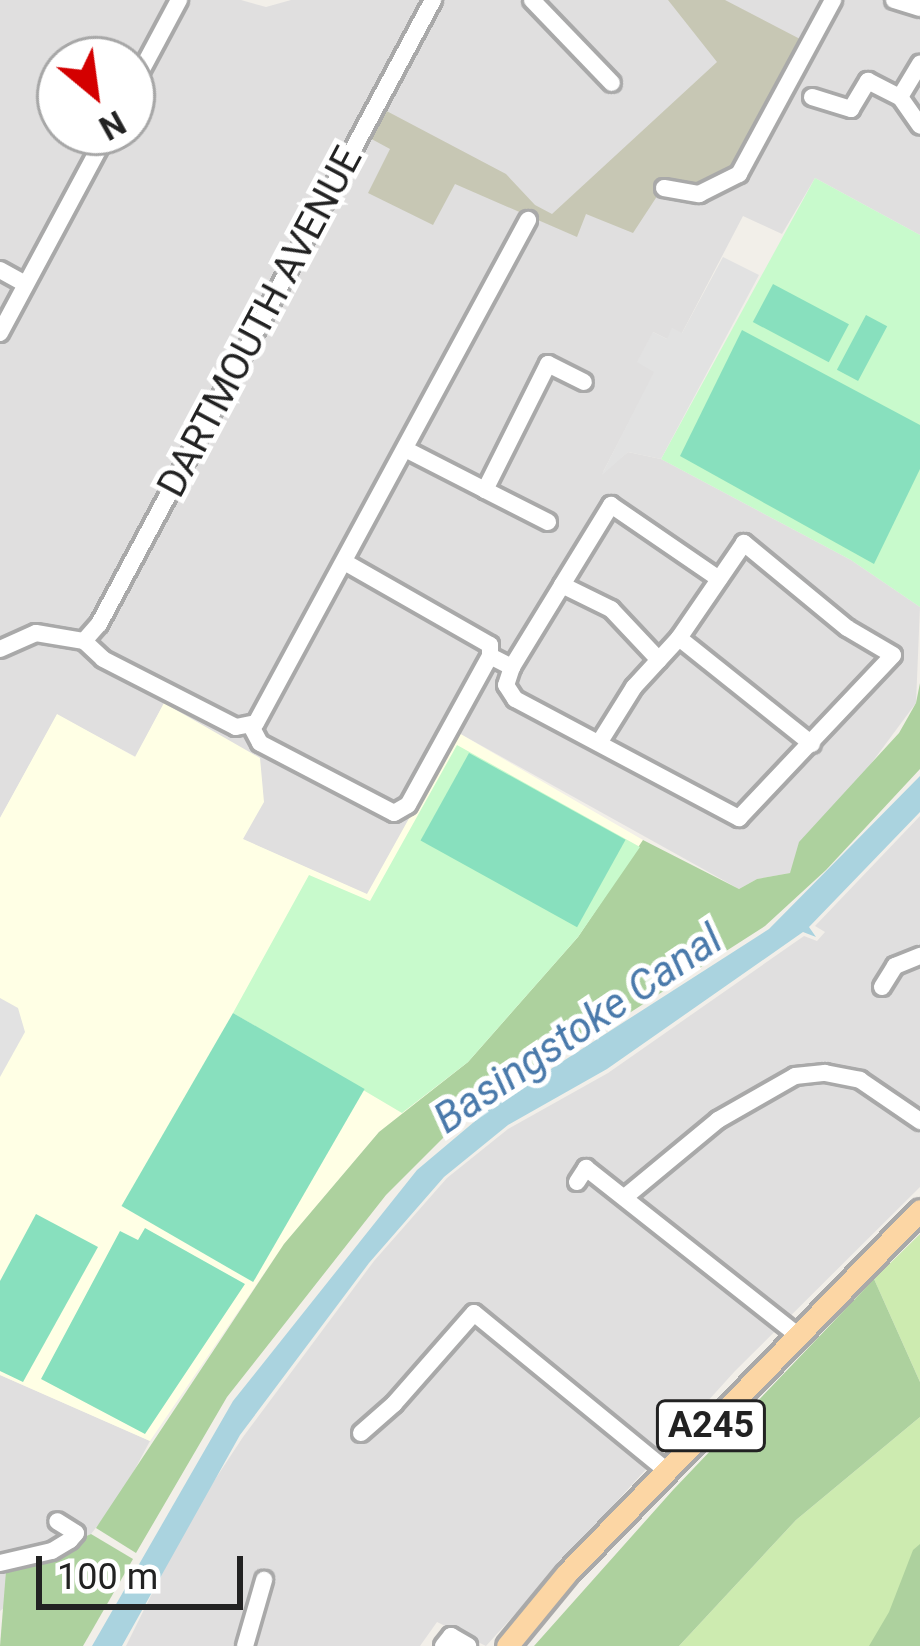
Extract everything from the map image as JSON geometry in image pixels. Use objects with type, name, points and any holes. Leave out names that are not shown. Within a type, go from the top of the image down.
[{"type":"main road","name":"A245","points":[[507,1646],[567,1573],[920,1210]]},
{"type":"street","points":[[156,43],[179,0]]},
{"type":"street","name":"DARTMOUTH AVENUE","points":[[83,641],[99,624],[433,0]]},
{"type":"street","points":[[664,188],[699,194],[739,174],[833,0]]},
{"type":"street","points":[[894,0],[920,8]]},
{"type":"street","points":[[534,1],[612,83]]},
{"type":"street","points":[[900,98],[920,64]]},
{"type":"street","points":[[812,97],[851,109],[868,81],[900,98],[920,126]]},
{"type":"street","points":[[0,333],[95,156]]},
{"type":"street","points":[[0,649],[36,633],[83,641],[103,658],[236,727],[260,720],[529,220]]},
{"type":"street","points":[[0,270],[26,284]]},
{"type":"street","points":[[485,490],[548,364],[584,382]]},
{"type":"street","points":[[405,449],[548,522]]},
{"type":"street","points":[[599,743],[634,687],[679,638],[719,579],[744,542],[847,628],[893,656],[739,818],[599,743],[509,694],[512,668],[611,505],[719,579]]},
{"type":"street","points":[[346,563],[485,639],[490,656],[512,668]]},
{"type":"street","points":[[562,584],[611,609],[659,660]]},
{"type":"street","points":[[679,638],[812,744]]},
{"type":"street","points":[[251,726],[260,742],[394,814],[408,805],[490,656]]},
{"type":"street","points":[[882,987],[895,966],[920,956]]},
{"type":"street","points":[[626,1197],[718,1120],[795,1076],[825,1072],[860,1080],[920,1121]]},
{"type":"street","points":[[577,1182],[586,1168],[799,1336]]},
{"type":"street","points":[[361,1433],[394,1404],[474,1312],[667,1472]]},
{"type":"street","points":[[0,1563],[52,1551],[70,1540],[76,1533],[57,1521]]},
{"type":"street","points":[[245,1646],[264,1580]]},
{"type":"street","points":[[443,1646],[451,1636],[468,1646]]},
{"type":"shaded area","points":[[0,0],[241,0],[266,7],[291,0],[920,0],[920,235],[815,178],[782,234],[743,216],[682,333],[667,339],[653,332],[655,372],[603,472],[628,452],[661,459],[851,560],[920,607],[916,703],[790,873],[757,879],[739,889],[457,732],[368,895],[242,839],[164,703],[136,757],[57,715],[0,818]]},
{"type":"shaded area","points":[[668,0],[725,0],[800,39],[732,165],[719,178],[695,186],[667,181],[633,233],[586,214],[577,237],[455,184],[433,225],[368,193],[390,149],[366,136],[379,107],[506,174],[535,205],[552,214],[717,62]]},
{"type":"shaded area","points":[[723,257],[759,275],[661,459],[628,452],[601,476],[654,372],[637,362],[653,332],[667,339],[672,328],[682,333]]},
{"type":"shaded area","points":[[164,703],[260,758],[264,802],[243,839],[367,894],[457,732],[643,840],[578,937],[468,1062],[379,1132],[284,1244],[150,1441],[0,1375],[0,818],[57,714],[135,757]]},
{"type":"shaded area","points":[[920,816],[920,1187],[735,1371],[486,1646],[437,1622],[420,1646],[126,1646],[189,1519],[243,1437],[374,1261],[447,1178],[508,1129],[608,1073],[804,936],[817,941],[825,932],[815,926]]},
{"type":"shaded area","points":[[0,998],[18,1008],[25,1032],[0,1077]]},
{"type":"shaded area","points":[[0,1375],[150,1441],[120,1497],[91,1534],[6,1571],[5,1607],[0,1611]]},
{"type":"green space","points":[[815,178],[920,235],[920,607],[851,560],[661,459]]},
{"type":"green space","points":[[773,284],[849,324],[829,362],[753,322]]},
{"type":"green space","points":[[866,315],[887,326],[858,381],[837,370]]},
{"type":"green space","points":[[742,330],[920,425],[920,469],[874,564],[680,456]]},
{"type":"green space","points":[[920,683],[920,769],[826,870],[765,926],[542,1069],[521,1077],[450,1131],[386,1195],[227,1397],[136,1553],[96,1528],[284,1244],[379,1132],[468,1062],[578,937],[643,840],[739,889],[757,879],[790,873],[799,842],[899,733],[916,703]]},
{"type":"green space","points":[[457,745],[640,847],[578,937],[468,1062],[402,1113],[233,1013],[309,875],[370,901]]},
{"type":"green space","points":[[469,753],[626,840],[577,927],[421,840]]},
{"type":"green space","points":[[233,1013],[365,1089],[253,1282],[122,1206]]},
{"type":"green space","points":[[36,1214],[98,1247],[23,1382],[0,1371],[0,1281]]},
{"type":"green space","points":[[145,1228],[245,1284],[145,1434],[41,1379],[120,1231],[138,1240]]},
{"type":"green space","points":[[920,1234],[920,1382],[874,1279]]},
{"type":"green space","points":[[874,1279],[920,1382],[920,1417],[796,1520],[679,1646],[534,1646],[673,1490]]},
{"type":"green space","points":[[920,1417],[920,1646],[679,1646],[796,1520]]},
{"type":"green space","points":[[91,1534],[133,1559],[83,1646],[0,1646],[6,1571]]},
{"type":"green space","points":[[920,1544],[920,1646],[869,1646],[889,1612],[913,1550]]},
{"type":"water","name":"Basingstoke Canal","points":[[920,776],[920,812],[809,927],[816,937],[803,932],[607,1069],[508,1125],[444,1177],[369,1263],[240,1435],[122,1646],[92,1646],[233,1401],[417,1170],[493,1106],[769,929]]}]
